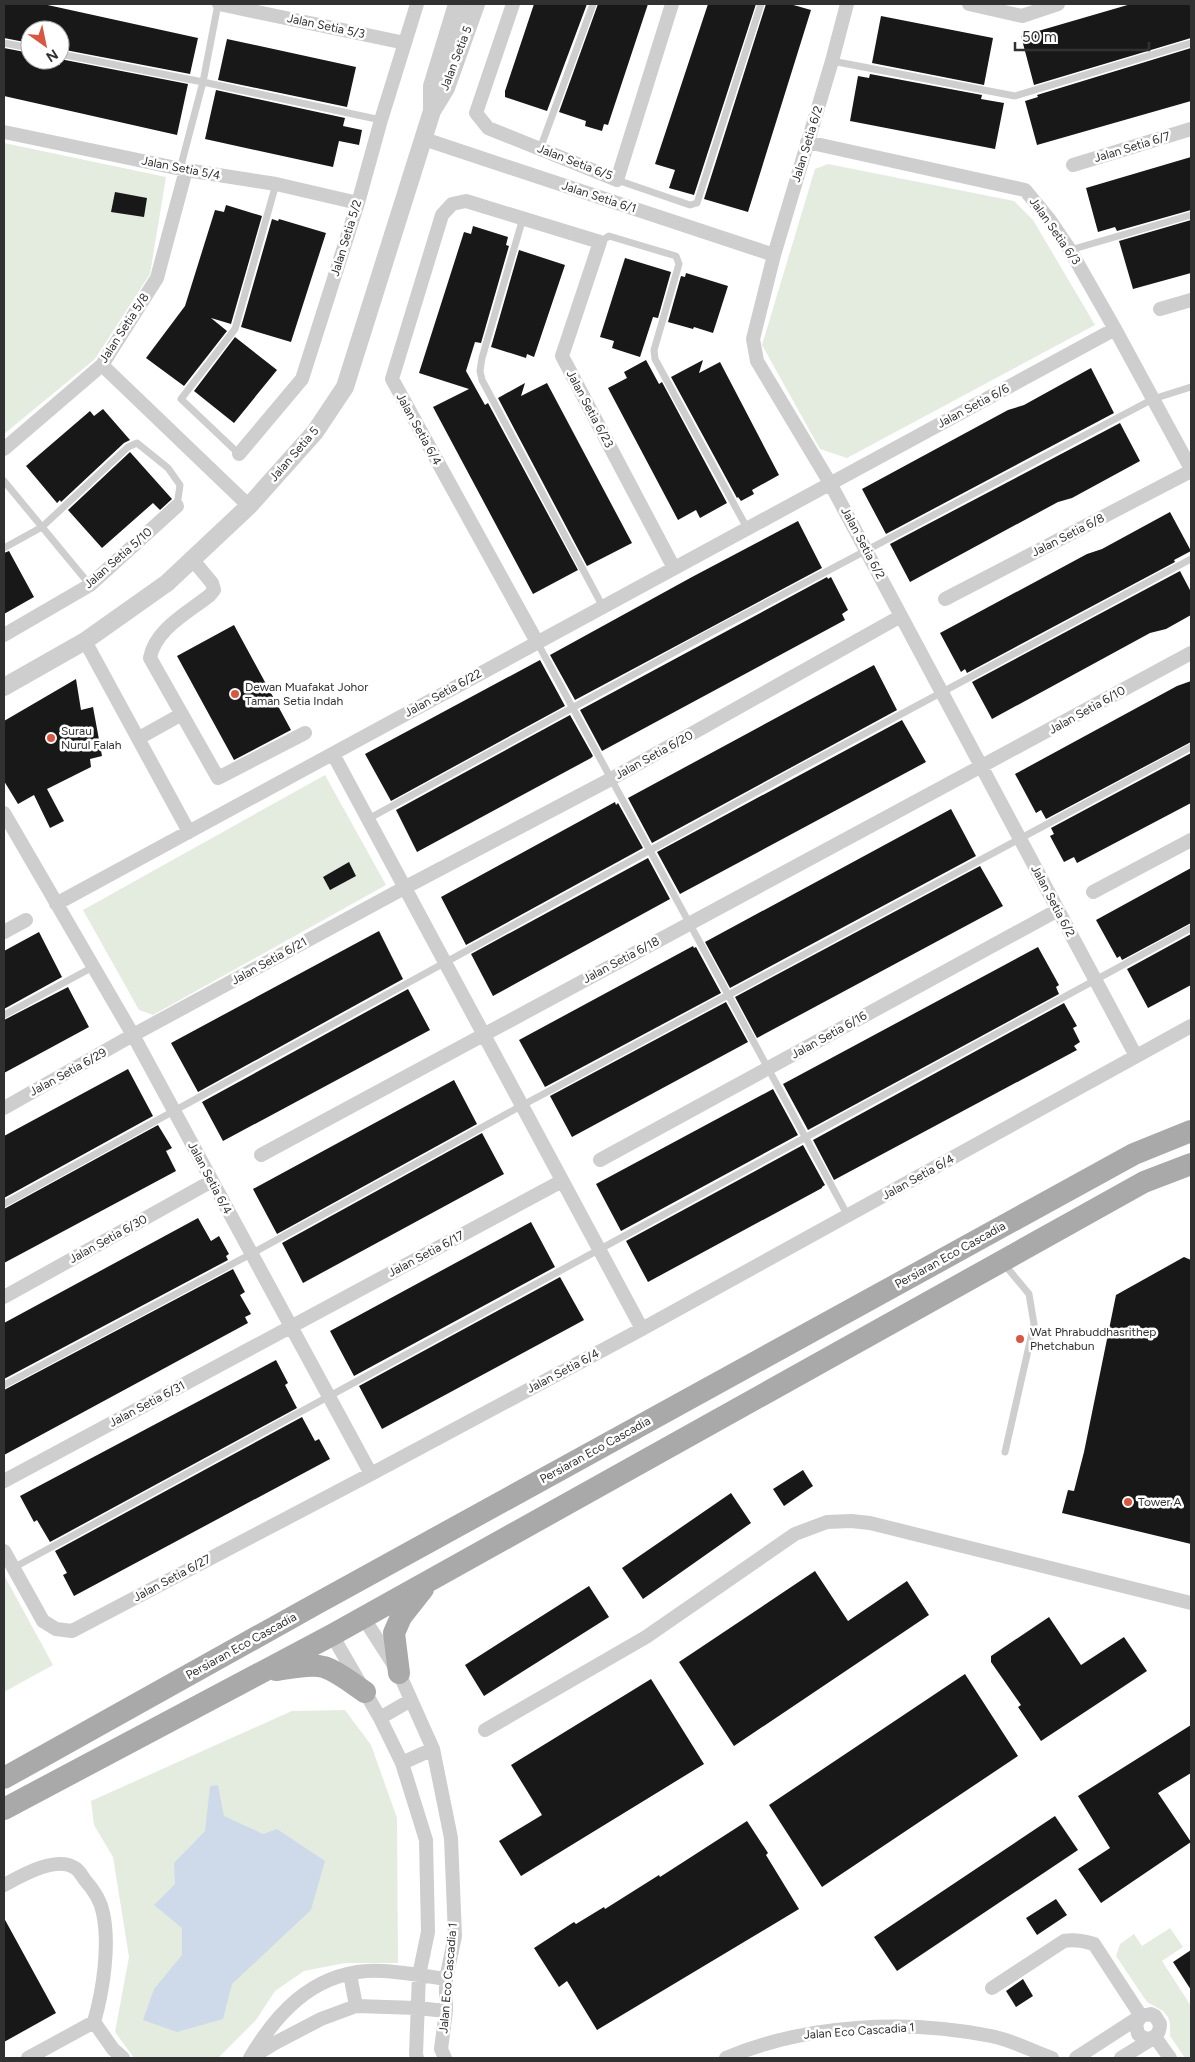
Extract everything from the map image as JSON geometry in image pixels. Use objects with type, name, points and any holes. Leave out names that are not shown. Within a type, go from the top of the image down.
[{"type":"main road","name":"Persiaran Eco Cascadia","points":[[4,1778],[391,1562],[1134,1154],[1191,1131]]},
{"type":"main road","points":[[4,1809],[332,1635],[353,1615],[433,1579],[1144,1182],[1191,1164]]},
{"type":"main road","points":[[353,1615],[366,1580],[391,1562]]},
{"type":"main road","points":[[398,1673],[394,1633],[401,1617],[418,1594],[433,1579]]},
{"type":"main road","points":[[286,1620],[315,1612],[353,1615]]},
{"type":"main road","points":[[263,1671],[294,1667],[324,1667],[366,1692]]},
{"type":"street","name":"Jalan Setia 5/3","points":[[218,4],[405,43]]},
{"type":"street","name":"Jalan Setia 5/2","points":[[239,454],[302,379],[358,203],[380,120],[417,4]]},
{"type":"street","name":"Jalan Setia 5","points":[[432,111],[432,86],[457,4]]},
{"type":"street","name":"Jalan Setia 5","points":[[4,687],[85,641],[167,583],[249,506],[314,432],[345,387],[432,111],[446,88],[476,4]]},
{"type":"street","name":"Jalan Setia 6/5","points":[[513,4],[476,113],[488,128],[616,180],[672,4]]},
{"type":"street","name":"Jalan Setia 6/2","points":[[847,4],[832,61],[774,255],[753,339],[757,361],[830,483],[1136,1056]]},
{"type":"street","points":[[969,4],[1022,16],[1058,4]]},
{"type":"street","name":"Jalan Setia 6/7","points":[[1073,165],[1191,129]]},
{"type":"street","name":"Jalan Setia 5/4","points":[[4,132],[183,169],[276,184],[358,203]]},
{"type":"street","name":"Jalan Setia 6/1","points":[[424,139],[774,255]]},
{"type":"street","name":"Jalan Setia 6/3","points":[[807,142],[1025,190],[1049,219],[1070,250],[1191,470]]},
{"type":"street","name":"Jalan Setia 5/8","points":[[4,449],[102,365],[157,278],[183,169]]},
{"type":"street","name":"Jalan Setia 6/4","points":[[523,218],[466,201],[452,204],[442,215],[392,379],[537,642]]},
{"type":"street","points":[[523,218],[600,242]]},
{"type":"street","name":"Jalan Setia 6/23","points":[[600,242],[562,356],[674,568]]},
{"type":"street","points":[[1160,309],[1191,300]]},
{"type":"street","name":"Jalan Setia 6/6","points":[[830,483],[1115,329]]},
{"type":"street","points":[[102,365],[249,506]]},
{"type":"street","name":"Jalan Setia 6/8","points":[[945,599],[1191,470]]},
{"type":"street","name":"Jalan Setia 6/22","points":[[56,904],[830,483]]},
{"type":"street","name":"Jalan Setia 5/10","points":[[4,635],[90,585],[177,506]]},
{"type":"street","points":[[192,559],[212,583],[214,590],[164,631],[152,646],[150,658],[218,778],[305,733]]},
{"type":"street","name":"Jalan Setia 6/20","points":[[404,888],[611,779],[901,616]]},
{"type":"street","points":[[85,641],[189,832]]},
{"type":"street","name":"Jalan Setia 6/10","points":[[982,768],[1191,653]]},
{"type":"street","points":[[139,738],[182,714]]},
{"type":"street","points":[[333,754],[642,1329]]},
{"type":"street","name":"Jalan Setia 6/18","points":[[261,1155],[482,1033],[982,768]]},
{"type":"street","points":[[4,813],[8,829],[56,904]]},
{"type":"street","points":[[1093,892],[1191,840]]},
{"type":"street","name":"Jalan Setia 6/21","points":[[133,1035],[404,888]]},
{"type":"street","name":"Jalan Setia 6/4","points":[[56,904],[133,1035],[371,1474],[642,1329],[1191,1026]]},
{"type":"street","name":"Jalan Setia 6/16","points":[[600,1160],[1058,910]]},
{"type":"street","points":[[4,932],[26,920]]},
{"type":"street","name":"Jalan Setia 6/29","points":[[4,1108],[133,1035]]},
{"type":"street","name":"Jalan Setia 6/30","points":[[4,1298],[212,1181]]},
{"type":"street","name":"Jalan Setia 6/17","points":[[290,1327],[562,1181]]},
{"type":"street","name":"Jalan Setia 6/31","points":[[4,1481],[290,1327]]},
{"type":"street","name":"Jalan Setia 6/27","points":[[4,1551],[43,1621],[56,1629],[72,1631],[371,1474]]},
{"type":"street","points":[[485,1730],[646,1637],[795,1534],[827,1522],[870,1523],[1191,1603]]},
{"type":"street","name":"Jalan Eco Cascadia 1","points":[[353,1615],[398,1673],[434,1749],[451,1838],[455,1936],[446,1979],[446,2011],[441,2049],[445,2058]]},
{"type":"street","name":"Jalan Eco Cascadia 1","points":[[332,1635],[366,1692],[402,1763],[426,1840],[428,1932],[419,1975],[417,2058]]},
{"type":"street","points":[[380,1718],[411,1700]]},
{"type":"street","points":[[402,1763],[434,1749]]},
{"type":"street","points":[[4,1885],[34,1868],[58,1864],[75,1868],[92,1887],[103,1911],[105,1959],[101,1997],[94,2022],[28,2058]]},
{"type":"street","points":[[992,1988],[1064,1942],[1072,1940],[1085,1941],[1094,1944],[1141,2016]]},
{"type":"street","points":[[250,2058],[266,2032],[298,1998],[317,1985],[350,1974],[367,1971],[446,1979]]},
{"type":"street","points":[[350,1974],[356,2006]]},
{"type":"street","points":[[250,2058],[321,2019],[356,2006],[446,2011]]},
{"type":"street","points":[[1076,2058],[1141,2016],[1150,2014],[1158,2020],[1160,2029],[1155,2037],[1121,2058]]},
{"type":"street","points":[[94,2022],[113,2049],[122,2058]]},
{"type":"street","name":"Jalan Eco Cascadia 1","points":[[726,2058],[751,2047],[790,2036],[908,2026],[993,2036],[1052,2058]]},
{"type":"street","points":[[1155,2037],[1170,2058]]},
{"type":"lane","points":[[183,169],[218,4]]},
{"type":"lane","points":[[540,150],[593,4]]},
{"type":"lane","points":[[616,180],[690,205],[697,203],[761,4]]},
{"type":"lane","points":[[4,43],[20,46]]},
{"type":"lane","points":[[832,61],[1015,96],[1191,43]]},
{"type":"lane","points":[[70,56],[380,120]]},
{"type":"lane","points":[[239,454],[181,400],[235,329],[276,184]]},
{"type":"lane","points":[[1070,250],[1191,215]]},
{"type":"lane","points":[[523,218],[482,358],[480,371],[482,380],[603,607]]},
{"type":"lane","points":[[600,242],[609,236],[676,256],[679,264],[654,350],[655,359],[748,528]]},
{"type":"lane","points":[[368,819],[866,550],[1153,399],[1191,387]]},
{"type":"lane","points":[[4,548],[42,527],[128,447],[137,442],[168,468],[180,485],[177,506]]},
{"type":"lane","points":[[4,481],[90,585]]},
{"type":"lane","points":[[4,1204],[650,850],[1191,559]]},
{"type":"lane","points":[[537,642],[848,1216]]},
{"type":"lane","points":[[4,1385],[251,1254],[521,1106],[1191,747]]},
{"type":"lane","points":[[13,1568],[1191,928]]},
{"type":"lane","points":[[4,1015],[93,967]]},
{"type":"lane","points":[[1002,1261],[1029,1294],[1034,1324],[1005,1452]]},
{"type":"shaded area","points":[[4,143],[166,177],[150,274],[95,359],[4,434]]},
{"type":"shaded area","points":[[828,164],[1014,201],[1033,220],[1095,325],[847,458],[820,449],[762,345],[815,169]]},
{"type":"shaded area","points":[[325,775],[386,885],[153,1015],[139,1010],[83,910]]},
{"type":"shaded area","points":[[4,1575],[53,1665],[4,1692]]},
{"type":"shaded area","points":[[345,1710],[371,1745],[397,1818],[398,1963],[345,1963],[304,1971],[275,1991],[256,2020],[218,2058],[134,2058],[115,2032],[129,1957],[113,1857],[94,1825],[91,1801],[292,1711]]},
{"type":"shaded area","points":[[1170,1928],[1183,1947],[1162,1961],[1191,2006],[1191,2058],[1185,2058],[1170,2036],[1168,2017],[1163,2011],[1147,2002],[1116,1956],[1120,1944],[1134,1934],[1142,1946]]},
{"type":"water","points":[[218,1785],[224,1816],[263,1834],[277,1829],[325,1861],[311,1910],[232,1984],[223,2019],[177,2032],[143,2020],[154,1989],[182,1955],[182,1928],[154,1905],[175,1884],[174,1863],[205,1831],[210,1786]]},
{"type":"building","points":[[4,4],[43,4],[198,38],[190,74],[70,51],[70,20],[20,20],[20,41],[4,38]]},
{"type":"building","points":[[534,4],[587,4],[547,111],[505,97],[505,91]]},
{"type":"building","points":[[598,4],[648,4],[608,125],[604,124],[602,131],[585,126],[586,121],[559,112]]},
{"type":"building","points":[[708,4],[756,4],[694,195],[669,188],[675,170],[655,164]]},
{"type":"building","points":[[766,4],[790,4],[811,10],[748,212],[704,199]]},
{"type":"building","points":[[1131,4],[1191,4],[1191,38],[1034,85],[1021,36]]},
{"type":"building","points":[[881,16],[993,38],[984,85],[872,63]]},
{"type":"building","points":[[227,39],[356,67],[347,107],[218,80]]},
{"type":"building","points":[[4,48],[20,51],[20,70],[70,70],[70,61],[188,84],[177,135],[4,96]]},
{"type":"building","points":[[1191,48],[1191,101],[1037,145],[1025,101],[1038,97],[1037,95]]},
{"type":"building","points":[[870,74],[982,95],[981,99],[1004,103],[995,149],[850,121],[858,76],[869,78]]},
{"type":"building","points":[[216,90],[345,118],[343,126],[362,130],[359,145],[339,141],[333,167],[205,139]]},
{"type":"building","points":[[1191,157],[1191,210],[1117,231],[1115,227],[1098,232],[1086,188]]},
{"type":"building","points":[[115,192],[147,198],[144,217],[111,212]]},
{"type":"building","points":[[226,205],[262,216],[231,324],[211,318],[227,331],[184,386],[146,358],[185,306],[215,210],[224,212]]},
{"type":"building","points":[[272,219],[278,221],[279,219],[326,233],[291,342],[241,327]]},
{"type":"building","points":[[1191,220],[1191,273],[1133,289],[1119,241]]},
{"type":"building","points":[[473,226],[508,237],[506,245],[509,246],[481,343],[475,342],[466,371],[485,405],[488,403],[578,570],[533,594],[433,407],[469,389],[419,373],[464,232],[471,234]]},
{"type":"building","points":[[519,250],[565,265],[534,357],[527,354],[526,358],[491,347]]},
{"type":"building","points":[[625,258],[671,272],[658,318],[653,317],[640,357],[612,348],[614,341],[600,337]]},
{"type":"building","points":[[686,273],[728,286],[713,333],[668,322],[681,276],[685,277]]},
{"type":"building","points":[[235,337],[277,370],[234,423],[194,391]]},
{"type":"building","points":[[646,360],[659,384],[662,382],[727,503],[700,518],[696,510],[678,520],[608,388],[627,378],[624,372]]},
{"type":"building","points":[[703,360],[699,373],[720,362],[779,475],[752,490],[754,494],[741,501],[737,498],[671,377]]},
{"type":"building","points":[[1091,368],[1114,413],[886,534],[862,489],[1008,410],[1024,405]]},
{"type":"building","points":[[525,383],[521,396],[547,383],[632,543],[587,566],[498,398]]},
{"type":"building","points":[[103,409],[130,440],[124,443],[61,502],[60,500],[57,503],[26,466],[90,411],[94,416]]},
{"type":"building","points":[[1120,423],[1140,461],[1072,498],[1058,502],[910,582],[890,544]]},
{"type":"building","points":[[130,452],[172,499],[160,510],[153,503],[102,548],[68,510]]},
{"type":"building","points":[[1170,512],[1191,551],[1174,560],[1175,562],[967,673],[965,669],[961,672],[940,633]]},
{"type":"building","points":[[798,521],[822,568],[575,700],[550,655]]},
{"type":"building","points":[[9,551],[34,597],[4,614],[4,553]]},
{"type":"building","points":[[1180,571],[1191,592],[1191,615],[1166,629],[1150,633],[992,719],[972,682]]},
{"type":"building","points":[[827,577],[828,579],[831,577],[848,610],[842,614],[845,620],[602,751],[580,710]]},
{"type":"building","name":"Dewan Muafakat Johor Taman Setia Indah","points":[[234,625],[291,730],[234,760],[177,656]]},
{"type":"building","points":[[540,660],[565,706],[391,801],[365,754]]},
{"type":"building","points":[[874,665],[897,710],[652,843],[628,798]]},
{"type":"building","name":"Surau Nurul Falah","points":[[76,679],[81,710],[93,707],[102,756],[90,759],[91,767],[47,789],[64,821],[50,828],[34,795],[18,804],[4,781],[4,721]]},
{"type":"building","points":[[1191,681],[1191,742],[1046,819],[1041,810],[1036,813],[1015,774],[1177,686]]},
{"type":"building","points":[[570,715],[593,756],[591,758],[417,852],[396,810]]},
{"type":"building","points":[[902,720],[926,762],[680,894],[657,852]]},
{"type":"building","points":[[1191,753],[1191,803],[1077,863],[1074,857],[1064,862],[1050,836],[1054,834],[1051,828]]},
{"type":"building","points":[[615,802],[616,805],[618,803],[643,848],[466,945],[441,897]]},
{"type":"building","points":[[951,809],[976,856],[730,988],[705,942]]},
{"type":"building","points":[[648,858],[670,899],[493,996],[471,954]]},
{"type":"building","points":[[349,862],[356,876],[330,890],[323,877]]},
{"type":"building","points":[[980,866],[1003,906],[757,1038],[735,997]]},
{"type":"building","points":[[1191,868],[1191,923],[1122,960],[1120,956],[1117,958],[1096,920]]},
{"type":"building","points":[[379,931],[403,979],[198,1092],[171,1043]]},
{"type":"building","points":[[39,932],[62,977],[4,1009],[4,951]]},
{"type":"building","points":[[1191,934],[1191,985],[1148,1008],[1127,969]]},
{"type":"building","points":[[693,946],[694,948],[696,947],[721,993],[545,1087],[519,1040]]},
{"type":"building","points":[[1038,947],[1059,985],[1056,987],[1059,994],[808,1130],[783,1084]]},
{"type":"building","points":[[68,987],[89,1027],[4,1073],[4,1020]]},
{"type":"building","points":[[408,989],[430,1030],[223,1141],[202,1102]]},
{"type":"building","points":[[726,1002],[748,1042],[572,1137],[550,1096]]},
{"type":"building","points":[[1064,1003],[1077,1026],[1073,1028],[1080,1042],[1074,1046],[1077,1050],[834,1180],[813,1140]]},
{"type":"building","points":[[128,1069],[153,1116],[4,1198],[4,1136]]},
{"type":"building","points":[[454,1080],[477,1124],[277,1234],[253,1189]]},
{"type":"building","points":[[773,1089],[798,1135],[621,1231],[596,1184]]},
{"type":"building","points":[[158,1125],[172,1148],[166,1151],[176,1171],[4,1263],[4,1209]]},
{"type":"building","points":[[482,1133],[504,1174],[303,1283],[282,1243]]},
{"type":"building","points":[[803,1145],[825,1185],[822,1188],[648,1282],[626,1241]]},
{"type":"building","points":[[198,1218],[211,1241],[219,1236],[229,1254],[226,1256],[228,1260],[4,1379],[4,1323]]},
{"type":"building","points":[[531,1222],[555,1267],[354,1376],[330,1331]]},
{"type":"building","points":[[1184,1257],[1191,1260],[1191,1544],[1062,1513],[1068,1490],[1074,1491],[1084,1452],[1116,1295]]},
{"type":"building","points":[[233,1269],[245,1292],[240,1295],[251,1314],[245,1317],[248,1323],[4,1455],[4,1390]]},
{"type":"building","points":[[560,1277],[584,1320],[382,1429],[359,1386]]},
{"type":"building","points":[[276,1360],[288,1383],[285,1385],[297,1408],[50,1542],[37,1520],[34,1522],[20,1496]]},
{"type":"building","points":[[302,1417],[315,1441],[319,1439],[330,1459],[74,1596],[63,1575],[67,1573],[55,1551]]},
{"type":"building","points":[[803,1470],[813,1486],[784,1506],[773,1489]]},
{"type":"building","points":[[731,1493],[751,1523],[643,1599],[622,1568]]},
{"type":"building","points":[[815,1571],[848,1621],[907,1581],[929,1615],[734,1746],[679,1662]]},
{"type":"building","points":[[589,1586],[609,1617],[484,1696],[465,1665]]},
{"type":"building","points":[[1049,1617],[1081,1665],[1124,1637],[1147,1671],[1041,1741],[1018,1707],[1021,1705],[991,1662],[991,1656]]},
{"type":"building","points":[[965,1674],[1018,1756],[822,1887],[769,1805]]},
{"type":"building","points":[[651,1679],[704,1764],[521,1876],[499,1841],[542,1815],[511,1765]]},
{"type":"building","points":[[1191,1725],[1191,1773],[1158,1793],[1191,1842],[1101,1903],[1078,1869],[1110,1848],[1078,1796]]},
{"type":"building","points":[[1055,1816],[1078,1850],[897,1971],[874,1937]]},
{"type":"building","points":[[747,1821],[768,1853],[766,1855],[799,1909],[597,2030],[567,1981],[559,1987],[534,1948],[574,1922],[576,1924],[604,1907],[605,1909],[659,1875],[660,1877]]},
{"type":"building","points":[[1056,1899],[1067,1915],[1037,1935],[1026,1918]]},
{"type":"building","points":[[4,1918],[56,2013],[4,2042]]},
{"type":"building","points":[[1191,1950],[1191,1990],[1173,1962]]},
{"type":"building","points":[[1023,1979],[1033,1996],[1016,2007],[1006,1991]]},
{"type":"place","name":"Dewan Muafakat Johor Taman Setia Indah","points":[[235,694]]},
{"type":"place","name":"Surau Nurul Falah","points":[[51,738]]},
{"type":"place","name":"Wat Phrabuddhasrithep Phetchabun","points":[[1020,1339]]},
{"type":"place","name":"Tower A","points":[[1128,1502]]}]
